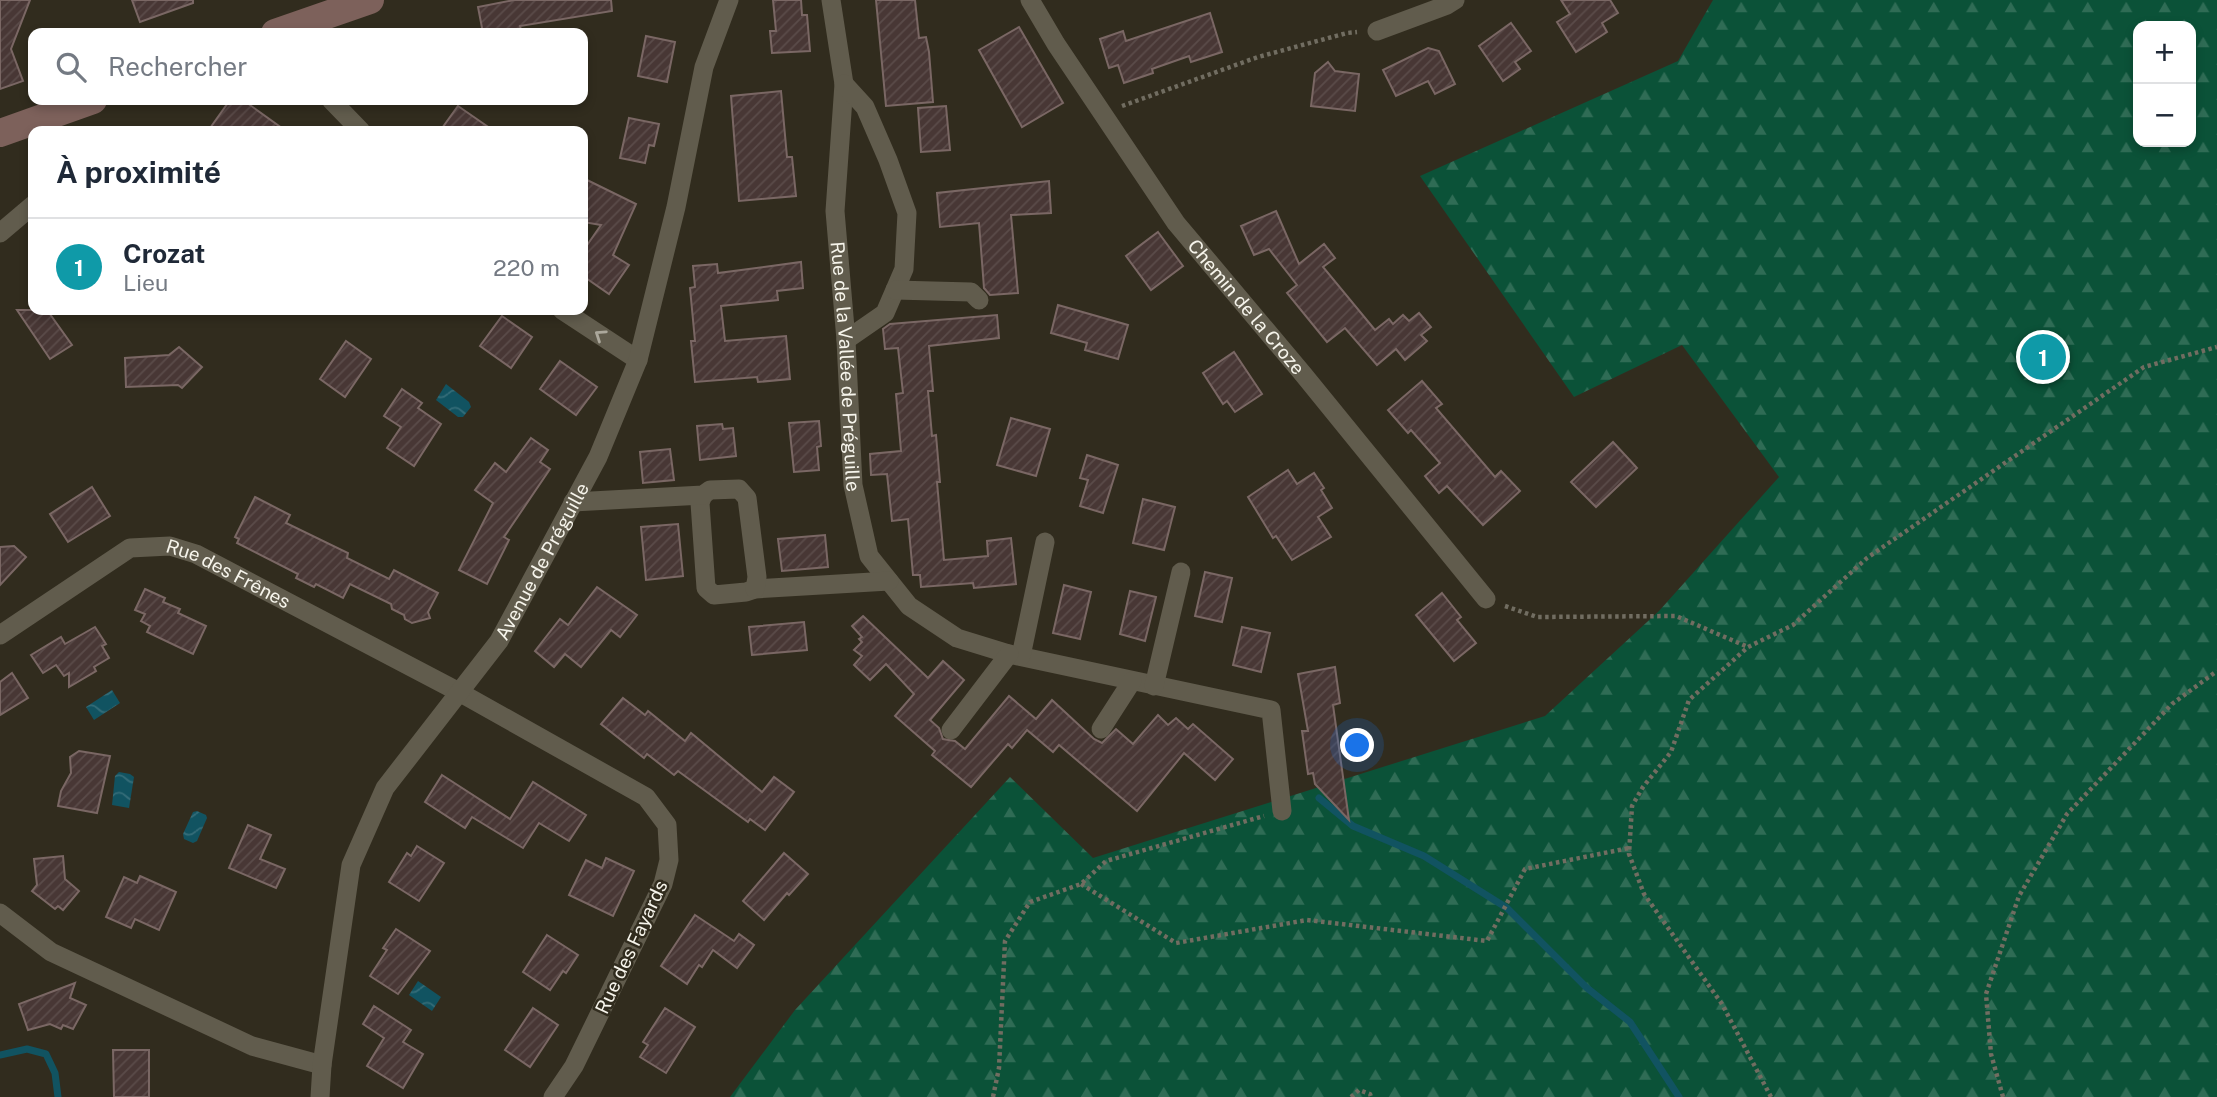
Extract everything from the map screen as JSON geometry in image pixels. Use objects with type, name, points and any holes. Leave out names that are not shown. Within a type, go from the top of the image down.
[{"type":"main road","points":[[289,28],[370,0]]},
{"type":"main road","points":[[36,126],[56,122],[85,105]]},
{"type":"main road","points":[[0,133],[28,128]]},
{"type":"street","name":"Avenue de Préguille","points":[[320,1097],[322,1065],[351,865],[385,788],[499,641],[598,457],[638,360],[676,207],[704,68],[729,0]]},
{"type":"street","name":"Rue de la Vallée de Préguille","points":[[831,0],[844,84],[835,211],[846,340],[853,485],[869,556],[909,606],[957,638],[1015,655],[1271,710],[1282,811]]},
{"type":"street","name":"Chemin de la Croze","points":[[1030,0],[1056,44],[1176,223],[1486,599]]},
{"type":"street","points":[[1377,31],[1455,0]]},
{"type":"street","points":[[844,84],[865,107],[907,213],[904,269],[885,313],[846,340]]},
{"type":"street","points":[[336,105],[356,126]]},
{"type":"street","points":[[0,233],[28,209]]},
{"type":"street","points":[[895,290],[971,292],[979,300]]},
{"type":"street","points":[[570,315],[638,360]]},
{"type":"street","points":[[573,502],[703,495],[710,490],[739,489],[747,498],[757,577],[755,589]]},
{"type":"street","points":[[703,495],[700,503],[706,588],[714,595],[755,589],[889,581]]},
{"type":"street","points":[[951,730],[1015,655],[1045,542]]},
{"type":"street","name":"Rue des Frênes","points":[[0,635],[130,548],[170,546],[196,554],[459,692]]},
{"type":"street","points":[[1154,686],[1181,572]]},
{"type":"street","points":[[1101,729],[1132,681]]},
{"type":"street","name":"Rue des Fayards","points":[[459,692],[646,797],[667,825],[669,860],[663,884],[574,1066],[553,1097]]},
{"type":"street","points":[[0,913],[51,952],[252,1046],[322,1065]]},
{"type":"path","points":[[1102,113],[1258,57],[1347,33],[1377,31]]},
{"type":"path","points":[[1771,1097],[1722,1004],[1644,894],[1629,854],[1632,806],[1643,787],[1671,752],[1689,700],[1748,647],[1793,625],[1867,558],[2144,367],[2217,347]]},
{"type":"path","points":[[1486,599],[1537,617],[1676,616],[1748,647]]},
{"type":"path","points":[[2003,1097],[1991,1054],[1986,994],[2019,897],[2067,814],[2172,704],[2217,671]]},
{"type":"path","points":[[993,1097],[999,1068],[1004,941],[1030,902],[1081,884],[1106,861],[1282,811]]},
{"type":"path","points":[[1081,884],[1176,943],[1307,920],[1487,941],[1525,869],[1629,848]]},
{"type":"path","points":[[1351,1097],[1359,1090],[1371,1097]]},
{"type":"green space","points":[[1713,0],[2217,0],[2217,1097],[730,1097],[795,1010],[1010,777],[1093,858],[1545,716],[1659,611],[1779,477],[1682,345],[1574,397],[1420,176],[1678,61]]},
{"type":"water","points":[[446,384],[469,402],[471,407],[463,417],[458,417],[436,400]]},
{"type":"water","points":[[112,690],[120,703],[94,720],[86,707]]},
{"type":"water","points":[[119,772],[134,777],[129,808],[112,805],[115,776]]},
{"type":"water","points":[[197,811],[207,818],[197,841],[193,843],[184,839],[183,834],[193,812]]},
{"type":"water","points":[[418,981],[441,997],[432,1011],[409,995]]},
{"type":"building","points":[[0,0],[30,0],[11,49],[23,81],[0,89]]},
{"type":"building","points":[[132,0],[193,0],[193,3],[140,22]]},
{"type":"building","points":[[514,0],[611,0],[612,11],[520,28],[482,28],[478,7]]},
{"type":"building","points":[[773,0],[801,0],[802,15],[807,15],[810,51],[772,53],[770,31],[776,31]]},
{"type":"building","points":[[876,0],[915,0],[919,38],[926,37],[929,52],[933,102],[886,106]]},
{"type":"building","points":[[1561,0],[1610,0],[1618,13],[1602,23],[1607,32],[1576,52],[1557,22],[1570,14]]},
{"type":"building","points":[[1210,13],[1222,52],[1191,62],[1189,56],[1152,69],[1153,73],[1124,83],[1118,65],[1109,68],[1100,39],[1123,31],[1126,41]]},
{"type":"building","points":[[1511,23],[1531,51],[1515,62],[1520,69],[1503,81],[1479,46]]},
{"type":"building","points":[[1019,27],[1063,103],[1022,127],[979,50]]},
{"type":"building","points":[[646,36],[675,42],[667,82],[638,76]]},
{"type":"building","points":[[1428,48],[1439,51],[1455,84],[1435,94],[1428,81],[1396,96],[1383,70]]},
{"type":"building","points":[[1328,62],[1335,71],[1359,74],[1355,111],[1311,106],[1315,73]]},
{"type":"building","points":[[781,91],[787,157],[792,157],[796,196],[739,201],[731,96]]},
{"type":"building","points":[[226,105],[250,105],[279,126],[212,126]]},
{"type":"building","points":[[458,106],[487,126],[444,126]]},
{"type":"building","points":[[946,106],[950,150],[921,152],[918,108]]},
{"type":"building","points":[[629,118],[659,124],[654,146],[649,145],[645,163],[620,158]]},
{"type":"building","points":[[588,180],[636,204],[613,255],[629,265],[609,294],[588,279],[588,244],[601,225],[588,223]]},
{"type":"building","points":[[1049,181],[1051,213],[1011,215],[1018,293],[990,295],[984,288],[979,223],[940,227],[937,193]]},
{"type":"building","points":[[1276,211],[1299,264],[1324,244],[1335,258],[1323,267],[1375,330],[1389,319],[1393,324],[1403,315],[1409,321],[1419,313],[1431,327],[1421,335],[1427,341],[1405,360],[1396,349],[1377,365],[1345,328],[1327,342],[1287,293],[1297,285],[1269,249],[1254,255],[1241,226]]},
{"type":"building","points":[[1158,232],[1183,266],[1151,290],[1126,256]]},
{"type":"building","points":[[801,262],[803,288],[777,291],[778,300],[721,306],[725,341],[786,336],[790,379],[758,382],[757,377],[695,382],[691,341],[695,341],[690,288],[695,287],[693,266],[717,264],[718,273]]},
{"type":"building","points":[[1058,305],[1128,325],[1118,359],[1085,350],[1087,343],[1051,333]]},
{"type":"building","points":[[17,310],[28,310],[28,315],[51,315],[72,345],[50,359]]},
{"type":"building","points":[[997,315],[999,338],[929,346],[933,391],[928,391],[932,436],[936,435],[944,560],[988,556],[987,541],[1011,538],[1016,584],[974,588],[973,583],[921,587],[920,575],[913,575],[908,519],[892,521],[887,474],[871,475],[870,454],[901,451],[896,394],[903,393],[898,348],[885,349],[883,329],[890,324]]},
{"type":"building","points":[[502,316],[532,337],[511,368],[480,346]]},
{"type":"building","points":[[2051,337],[2069,362],[2052,373],[2048,368],[2036,377],[2022,358]]},
{"type":"building","points":[[346,341],[371,359],[345,397],[320,379]]},
{"type":"building","points":[[179,347],[202,367],[182,388],[178,385],[126,387],[125,358],[169,355]]},
{"type":"building","points":[[1234,352],[1262,394],[1235,412],[1227,401],[1223,404],[1203,373]]},
{"type":"building","points":[[560,361],[597,387],[576,415],[540,389]]},
{"type":"building","points":[[1422,381],[1442,404],[1436,408],[1495,477],[1501,471],[1520,491],[1483,525],[1447,486],[1439,493],[1425,476],[1440,463],[1411,430],[1408,433],[1388,410]]},
{"type":"building","points":[[402,389],[422,403],[418,408],[441,424],[414,466],[387,448],[401,427],[384,416]]},
{"type":"building","points":[[1011,418],[1050,429],[1036,476],[997,465]]},
{"type":"building","points":[[819,421],[819,470],[794,472],[789,423]]},
{"type":"building","points":[[722,424],[723,429],[733,428],[736,456],[700,460],[697,426]]},
{"type":"building","points":[[531,438],[548,450],[540,462],[550,469],[504,537],[509,540],[487,584],[459,570],[493,503],[475,490],[495,463],[506,472]]},
{"type":"building","points":[[1613,442],[1637,468],[1596,507],[1571,482]]},
{"type":"building","points":[[670,449],[674,480],[643,483],[640,452]]},
{"type":"building","points":[[1087,455],[1118,465],[1103,513],[1080,506],[1088,480],[1080,478]]},
{"type":"building","points":[[1288,470],[1297,484],[1314,473],[1332,508],[1318,517],[1331,537],[1292,560],[1276,536],[1273,538],[1248,497]]},
{"type":"building","points":[[92,487],[110,516],[68,542],[50,514]]},
{"type":"building","points":[[255,497],[290,515],[286,523],[348,553],[347,558],[389,579],[394,570],[438,593],[428,612],[430,618],[412,623],[392,609],[391,604],[350,584],[343,598],[316,584],[314,587],[296,578],[298,574],[237,543],[239,539],[235,537]]},
{"type":"building","points":[[1143,499],[1175,507],[1164,550],[1133,543]]},
{"type":"building","points":[[678,524],[683,576],[646,580],[641,527]]},
{"type":"building","points":[[825,535],[828,567],[782,571],[778,539]]},
{"type":"building","points":[[14,546],[26,557],[0,585],[0,547]]},
{"type":"building","points":[[1205,572],[1232,578],[1222,622],[1195,616]]},
{"type":"building","points":[[1064,585],[1091,592],[1080,639],[1053,633]]},
{"type":"building","points":[[597,587],[637,615],[620,637],[611,630],[581,667],[565,654],[554,667],[535,651],[560,619],[568,625]]},
{"type":"building","points":[[145,589],[165,598],[163,602],[180,609],[178,613],[206,626],[193,654],[147,632],[150,626],[141,621],[145,614],[135,610]]},
{"type":"building","points":[[1130,591],[1156,597],[1145,641],[1120,634]]},
{"type":"building","points":[[1442,593],[1461,617],[1457,620],[1476,643],[1454,661],[1416,615]]},
{"type":"building","points":[[863,616],[928,678],[943,661],[964,680],[930,720],[939,728],[943,739],[955,741],[965,749],[1009,696],[1036,719],[1052,700],[1094,739],[1102,743],[1116,729],[1133,744],[1158,715],[1168,725],[1176,718],[1188,729],[1193,724],[1233,759],[1215,780],[1184,753],[1137,811],[1059,745],[1053,752],[1027,730],[1012,748],[1008,744],[971,787],[932,755],[935,751],[895,716],[914,694],[886,664],[870,680],[854,665],[862,656],[854,650],[862,642],[859,639],[862,637],[852,626]]},
{"type":"building","points":[[804,622],[807,650],[752,655],[749,627]]},
{"type":"building","points":[[95,627],[106,644],[102,646],[109,658],[94,667],[96,671],[69,687],[69,673],[64,676],[56,665],[43,673],[31,655],[61,637],[65,644]]},
{"type":"building","points":[[1242,627],[1270,633],[1261,672],[1233,665]]},
{"type":"building","points":[[1335,667],[1340,703],[1333,705],[1349,820],[1315,784],[1313,773],[1308,774],[1302,731],[1308,731],[1298,674]]},
{"type":"building","points":[[12,673],[28,698],[0,715],[0,682]]},
{"type":"building","points":[[623,698],[645,715],[648,711],[685,741],[691,733],[762,792],[774,777],[794,792],[765,830],[750,819],[748,822],[678,771],[674,775],[647,754],[644,758],[601,724]]},
{"type":"building","points":[[79,751],[110,756],[97,813],[58,806],[61,791],[71,773],[70,757]]},
{"type":"building","points":[[442,775],[510,819],[533,782],[586,815],[569,841],[539,823],[523,848],[472,817],[465,828],[425,802]]},
{"type":"building","points":[[248,825],[271,835],[260,859],[285,869],[276,888],[229,868]]},
{"type":"building","points":[[417,846],[444,863],[419,901],[389,882],[407,853],[411,856]]},
{"type":"building","points":[[784,853],[808,874],[764,920],[743,901]]},
{"type":"building","points":[[63,856],[65,879],[79,891],[63,910],[58,906],[55,909],[32,891],[37,885],[34,859]]},
{"type":"building","points":[[606,858],[634,871],[613,916],[569,895],[586,860],[602,868]]},
{"type":"building","points":[[140,876],[176,892],[159,930],[135,919],[131,928],[106,917],[124,877],[137,883]]},
{"type":"building","points":[[695,915],[734,941],[739,934],[754,945],[737,968],[713,950],[687,984],[661,966]]},
{"type":"building","points":[[396,929],[430,951],[398,994],[370,976],[387,950],[383,948]]},
{"type":"building","points":[[547,935],[578,955],[550,990],[523,972]]},
{"type":"building","points":[[75,983],[70,998],[86,1005],[73,1029],[63,1025],[61,1029],[50,1024],[28,1030],[19,1004]]},
{"type":"building","points":[[374,1006],[411,1030],[403,1042],[423,1054],[403,1088],[367,1066],[384,1038],[363,1024]]},
{"type":"building","points":[[533,1008],[558,1025],[530,1067],[505,1050]]},
{"type":"building","points":[[665,1008],[695,1027],[666,1073],[640,1057],[648,1045],[643,1042]]},
{"type":"building","points":[[113,1050],[149,1050],[149,1097],[114,1097]]},
{"type":"waterway","points":[[1319,798],[1353,826],[1424,856],[1507,908],[1587,988],[1630,1022],[1679,1097]]},
{"type":"waterway","points":[[0,1055],[27,1049],[46,1054],[55,1073],[58,1097]]},
{"type":"place","name":"Crozat","points":[[2043,357]]}]
